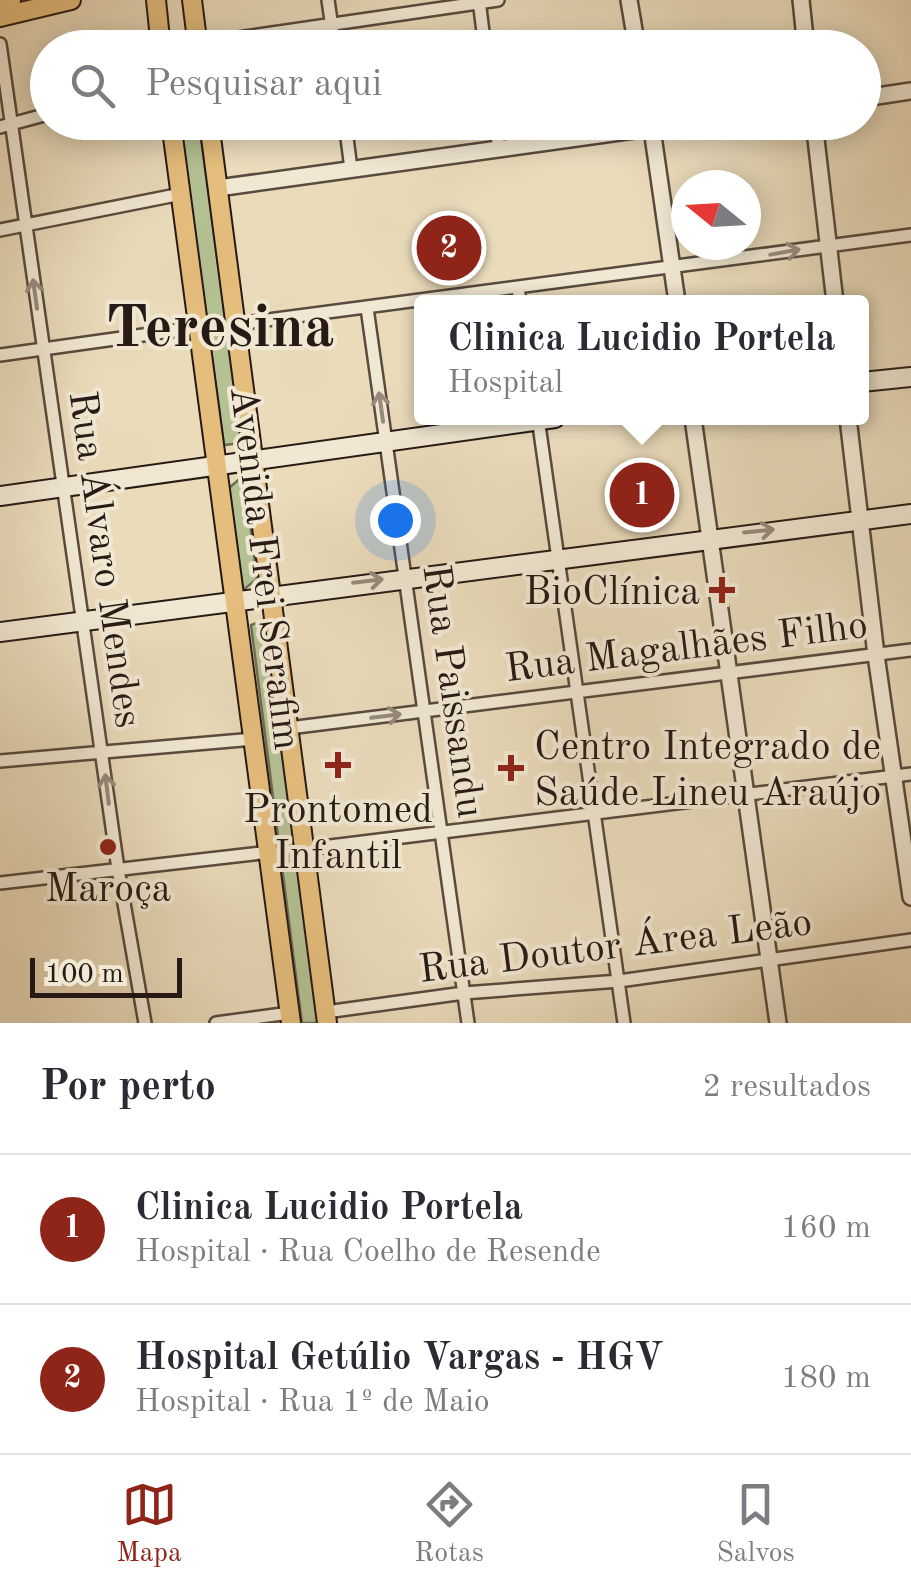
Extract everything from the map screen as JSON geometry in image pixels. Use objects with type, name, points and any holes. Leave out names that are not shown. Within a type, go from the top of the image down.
[{"type":"main road","points":[[0,3],[11,0]]},
{"type":"main road","points":[[0,17],[71,0]]},
{"type":"main road","points":[[156,0],[159,30]]},
{"type":"main road","points":[[192,0],[196,30]]},
{"type":"main road","name":"Avenida Frei Serafim","points":[[174,140],[290,1018]]},
{"type":"main road","name":"Avenida Frei Serafim","points":[[211,140],[327,1018]]},
{"type":"main road","points":[[869,381],[911,377]]},
{"type":"main road","points":[[0,496],[498,425]]},
{"type":"main road","points":[[0,632],[710,536],[911,514]]},
{"type":"street","points":[[328,0],[333,30]]},
{"type":"street","points":[[305,30],[498,0]]},
{"type":"street","points":[[628,0],[634,30]]},
{"type":"street","points":[[801,0],[804,30]]},
{"type":"street","points":[[479,2],[483,30]]},
{"type":"street","name":"Rua Álvaro Mendes","points":[[0,44],[6,125],[26,223],[118,869],[146,1023]]},
{"type":"street","points":[[881,95],[911,91]]},
{"type":"street","points":[[347,140],[351,169]]},
{"type":"street","points":[[498,140],[499,149]]},
{"type":"street","points":[[218,188],[558,140]]},
{"type":"street","points":[[653,140],[676,295]]},
{"type":"street","points":[[816,140],[834,295]]},
{"type":"street","points":[[0,230],[181,194]]},
{"type":"street","points":[[460,295],[911,235]]},
{"type":"street","points":[[518,287],[519,295]]},
{"type":"street","points":[[237,324],[414,301]]},
{"type":"street","name":"Rua Paissandu","points":[[367,308],[468,1023]]},
{"type":"street","points":[[0,355],[200,327]]},
{"type":"street","points":[[545,425],[557,557],[624,1023]]},
{"type":"street","points":[[695,425],[778,1023]]},
{"type":"street","points":[[849,425],[876,656],[903,776],[911,896]]},
{"type":"street","name":"Rua Magalhães Filho","points":[[290,728],[911,650]]},
{"type":"street","points":[[0,761],[102,749],[254,739]]},
{"type":"street","points":[[306,849],[903,776]]},
{"type":"street","points":[[0,883],[270,852]]},
{"type":"street","name":"Rua Doutor Área Leão","points":[[327,1018],[464,993],[619,981],[911,940]]},
{"type":"street","points":[[216,1023],[290,1018]]},
{"type":"green space","points":[[182,140],[201,140],[242,443],[224,445]]},
{"type":"green space","points":[[244,475],[257,579],[243,590],[229,488]]},
{"type":"green space","points":[[267,619],[322,1023],[302,1023],[251,625]]},
{"type":"place","name":"Hospital Getúlio Vargas - HGV","points":[[449,248]]},
{"type":"place","name":"Clinica Lucidio Portela","points":[[642,495]]},
{"type":"place","name":"BioClínica","points":[[722,590]]},
{"type":"place","name":"Prontomed Infantil","points":[[338,765]]},
{"type":"place","name":"Centro Integrado de Saúde Lineu Araújo","points":[[511,768]]},
{"type":"place","name":"Maroça","points":[[108,847]]},
{"type":"district","name":"Teresina","points":[[220,325]]}]
